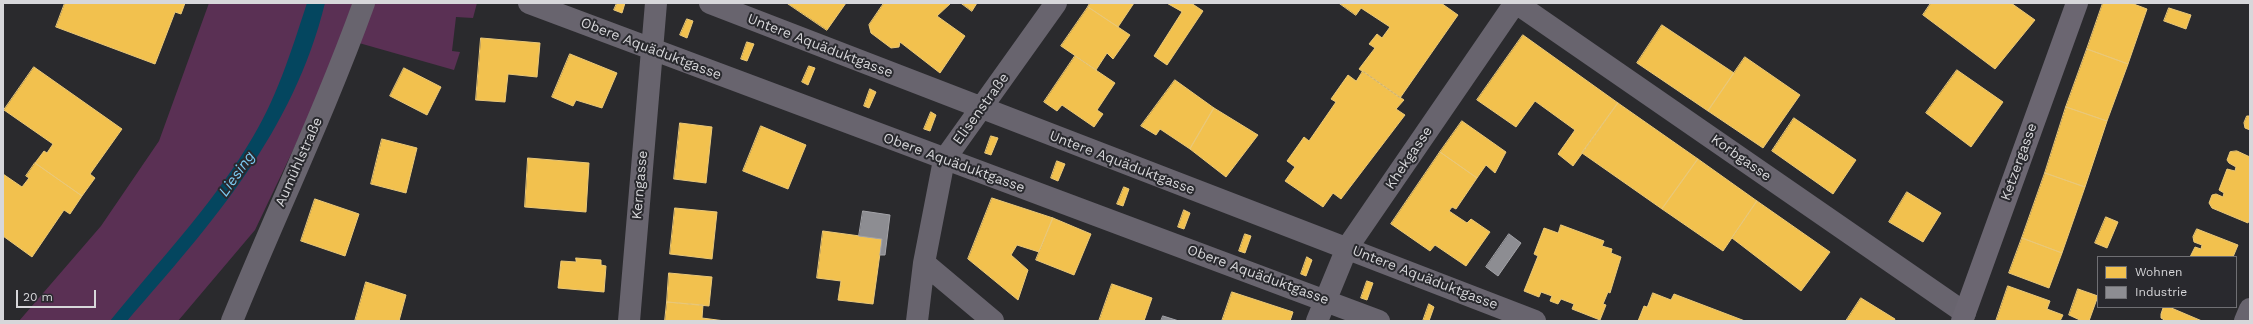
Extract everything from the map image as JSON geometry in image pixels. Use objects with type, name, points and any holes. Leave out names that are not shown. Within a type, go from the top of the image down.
[{"type":"main road","name":"Ketzergasse","points":[[1964,317],[2077,3]]},
{"type":"street","name":"Aumühlstraße","points":[[232,321],[272,223],[338,74],[364,3]]},
{"type":"street","name":"Obere Aquäduktgasse","points":[[529,3],[944,160],[1380,321]]},
{"type":"street","name":"Kerngasse","points":[[629,321],[656,3]]},
{"type":"street","name":"Untere Aquäduktgasse","points":[[710,3],[1535,321]]},
{"type":"street","name":"Elisenstraße","points":[[917,321],[924,263],[944,160],[982,109],[1056,3]]},
{"type":"street","name":"Khekgasse","points":[[1317,321],[1347,248],[1516,3]]},
{"type":"street","name":"Korbgasse","points":[[1516,3],[1964,317]]},
{"type":"street","points":[[924,263],[993,321]]},
{"type":"street","points":[[2245,321],[2250,310]]},
{"type":"shaded area","points":[[209,3],[363,3],[255,230],[178,321],[19,321],[101,226],[159,141]]},
{"type":"shaded area","points":[[373,3],[477,3],[473,18],[456,17],[452,51],[460,52],[454,70],[359,43]]},
{"type":"water","name":"Liesing","points":[[307,3],[325,3],[311,50],[293,94],[271,135],[219,212],[159,285],[127,321],[110,321],[200,214],[233,169],[248,145],[275,94],[289,58]]},
{"type":"building: Wohnen","points":[[65,3],[185,3],[181,14],[175,12],[155,64],[56,27]]},
{"type":"building: Wohnen","points":[[617,3],[625,3],[622,13],[614,10]]},
{"type":"building: Wohnen","points":[[787,3],[846,3],[827,30]]},
{"type":"building: Wohnen","points":[[884,3],[951,3],[937,16],[965,36],[940,73],[900,42],[899,47],[891,48],[871,33],[869,25]]},
{"type":"building: Wohnen","points":[[961,3],[977,3],[972,11]]},
{"type":"building: Wohnen","points":[[1090,3],[1134,3],[1118,27],[1088,7]]},
{"type":"building: Wohnen","points":[[1167,3],[1191,3],[1203,11],[1167,65],[1154,56],[1182,12]]},
{"type":"building: Wohnen","points":[[1339,3],[1441,3],[1458,15],[1400,98],[1359,69],[1375,48],[1369,44],[1377,34],[1382,38],[1390,27],[1361,8],[1356,15]]},
{"type":"building: Wohnen","points":[[1931,3],[2011,3],[2035,20],[1995,69],[1923,15]]},
{"type":"building: Wohnen","points":[[2103,3],[2131,3],[2147,9],[2128,64],[2087,49]]},
{"type":"building: Wohnen","points":[[1088,7],[1130,35],[1113,59],[1107,53],[1096,70],[1061,46]]},
{"type":"building: Wohnen","points":[[2169,8],[2191,15],[2186,29],[2164,21]]},
{"type":"building: Wohnen","points":[[687,19],[693,21],[687,38],[680,35]]},
{"type":"building: Wohnen","points":[[1662,25],[1734,73],[1708,111],[1637,63]]},
{"type":"building: Wohnen","points":[[1523,35],[1618,103],[1573,166],[1558,154],[1575,130],[1535,101],[1516,127],[1477,100]]},
{"type":"building: Wohnen","points":[[481,38],[540,43],[537,77],[508,74],[505,102],[476,100]]},
{"type":"building: Wohnen","points":[[747,42],[754,44],[747,61],[741,59]]},
{"type":"building: Wohnen","points":[[2087,49],[2128,64],[2107,121],[2066,107]]},
{"type":"building: Wohnen","points":[[570,54],[617,73],[602,108],[576,100],[573,106],[552,97]]},
{"type":"building: Wohnen","points":[[1075,56],[1115,83],[1097,110],[1103,114],[1094,127],[1062,105],[1057,111],[1044,102]]},
{"type":"building: Wohnen","points":[[1745,57],[1800,95],[1763,148],[1708,111]]},
{"type":"building: Wohnen","points":[[809,66],[815,68],[808,85],[802,82]]},
{"type":"building: Wohnen","points":[[34,67],[122,129],[90,174],[95,178],[82,196],[35,163],[44,151],[47,153],[53,144],[4,110]]},
{"type":"building: Wohnen","points":[[404,68],[441,87],[427,115],[390,96]]},
{"type":"building: Wohnen","points":[[1957,70],[2003,102],[1971,147],[1926,113]]},
{"type":"building: Wohnen","points":[[1363,71],[1404,100],[1396,109],[1405,115],[1341,199],[1333,193],[1323,207],[1285,181],[1295,167],[1287,161],[1304,137],[1309,141],[1336,102],[1331,99],[1348,75],[1356,81]]},
{"type":"building: Wohnen","points":[[1175,80],[1214,108],[1190,149],[1160,129],[1156,135],[1141,126]]},
{"type":"building: Wohnen","points":[[870,89],[876,92],[869,108],[864,106]]},
{"type":"building: Wohnen","points":[[1618,103],[1698,159],[1662,209],[1582,153]]},
{"type":"building: Wohnen","points":[[2066,107],[2107,121],[2085,187],[2045,173]]},
{"type":"building: Wohnen","points":[[1214,108],[1258,135],[1226,177],[1190,149]]},
{"type":"building: Wohnen","points":[[931,112],[936,115],[930,131],[924,129]]},
{"type":"building: Wohnen","points":[[2247,116],[2250,116],[2250,130],[2245,128],[2244,123]]},
{"type":"building: Wohnen","points":[[1794,118],[1856,160],[1833,194],[1772,151]]},
{"type":"building: Wohnen","points":[[1462,121],[1506,152],[1495,173],[1486,165],[1477,178],[1440,152]]},
{"type":"building: Wohnen","points":[[680,123],[712,127],[706,183],[674,179]]},
{"type":"building: Wohnen","points":[[761,126],[806,145],[788,189],[743,171]]},
{"type":"building: Wohnen","points":[[991,136],[998,138],[991,155],[985,153]]},
{"type":"building: Wohnen","points":[[382,139],[417,148],[406,193],[371,184]]},
{"type":"building: Wohnen","points":[[2237,151],[2250,157],[2250,218],[2248,223],[2212,208],[2209,203],[2212,195],[2216,194],[2223,197],[2224,193],[2219,190],[2227,169],[2235,171],[2236,167],[2227,160],[2230,152]]},
{"type":"building: Wohnen","points":[[1440,152],[1477,178],[1456,209],[1452,207],[1449,211],[1467,223],[1471,219],[1490,232],[1466,266],[1435,245],[1430,251],[1391,224]]},
{"type":"building: Wohnen","points":[[528,158],[589,163],[586,212],[525,207]]},
{"type":"building: Wohnen","points":[[1698,159],[1757,201],[1723,251],[1662,209]]},
{"type":"building: Wohnen","points":[[1057,161],[1065,164],[1058,181],[1051,178]]},
{"type":"building: Wohnen","points":[[35,163],[82,196],[70,214],[64,210],[32,257],[3,236],[3,174],[22,187],[29,178],[26,176]]},
{"type":"building: Wohnen","points":[[2045,173],[2085,187],[2062,253],[2022,238]]},
{"type":"building: Wohnen","points":[[1124,187],[1129,189],[1123,206],[1117,204]]},
{"type":"building: Wohnen","points":[[1907,192],[1941,213],[1923,242],[1889,222]]},
{"type":"building: Wohnen","points":[[992,198],[1053,218],[1039,252],[1017,245],[1011,255],[1028,270],[1018,300],[968,259]]},
{"type":"building: Wohnen","points":[[315,199],[359,214],[345,256],[301,241]]},
{"type":"building: Wohnen","points":[[1757,201],[1830,252],[1801,291],[1732,238]]},
{"type":"building: Wohnen","points":[[675,208],[717,212],[712,259],[670,254]]},
{"type":"building: Wohnen","points":[[1184,210],[1190,213],[1184,229],[1178,227]]},
{"type":"building: Wohnen","points":[[2106,217],[2118,222],[2107,248],[2095,243]]},
{"type":"building: Wohnen","points":[[1053,218],[1091,234],[1074,275],[1036,260]]},
{"type":"building: Wohnen","points":[[1561,225],[1604,241],[1602,246],[1612,249],[1611,253],[1621,257],[1610,293],[1608,292],[1603,304],[1606,305],[1600,320],[1572,309],[1574,304],[1561,299],[1558,304],[1550,301],[1552,296],[1541,292],[1539,297],[1524,291],[1538,256],[1534,254],[1544,228],[1558,233]]},
{"type":"building: Wohnen","points":[[2197,229],[2238,245],[2233,256],[2190,256],[2195,247],[2201,249],[2202,245],[2194,242],[2193,237]]},
{"type":"building: Wohnen","points":[[823,231],[882,239],[873,304],[838,300],[841,281],[817,278]]},
{"type":"building: Wohnen","points":[[1245,234],[1251,236],[1245,253],[1239,251]]},
{"type":"building: Wohnen","points":[[2022,238],[2062,253],[2049,288],[2009,273]]},
{"type":"building: Wohnen","points":[[1307,257],[1312,260],[1306,276],[1301,274]]},
{"type":"building: Wohnen","points":[[576,258],[601,260],[601,265],[606,266],[604,292],[558,288],[561,261],[576,262]]},
{"type":"building: Wohnen","points":[[669,273],[712,277],[709,306],[667,302]]},
{"type":"building: Wohnen","points":[[1367,281],[1373,283],[1367,300],[1361,298]]},
{"type":"building: Wohnen","points":[[366,282],[406,295],[399,321],[355,321]]},
{"type":"building: Wohnen","points":[[1112,284],[1152,298],[1144,321],[1099,321]]},
{"type":"building: Wohnen","points":[[2008,286],[2050,301],[2047,309],[2063,315],[2060,321],[1996,321]]},
{"type":"building: Wohnen","points":[[2078,289],[2097,296],[2089,321],[2082,321],[2069,315]]},
{"type":"building: Wohnen","points":[[1232,292],[1293,312],[1290,321],[1222,321]]},
{"type":"building: Wohnen","points":[[1653,293],[1671,300],[1674,294],[1745,321],[1638,321],[1644,306],[1647,307]]},
{"type":"building: Wohnen","points":[[1861,298],[1895,319],[1894,321],[1846,321]]},
{"type":"building: Wohnen","points":[[667,302],[703,305],[702,318],[725,321],[665,321]]},
{"type":"building: Wohnen","points":[[1429,304],[1434,307],[1429,321],[1423,321]]},
{"type":"building: Wohnen","points":[[2163,308],[2171,308],[2202,321],[2166,321],[2161,318]]},
{"type":"building: Industrie","points":[[863,211],[890,215],[885,255],[880,255],[882,239],[859,236]]},
{"type":"building: Industrie","points":[[1509,234],[1521,243],[1498,276],[1486,267]]},
{"type":"building: Industrie","points":[[1163,316],[1179,321],[1161,321]]}]
